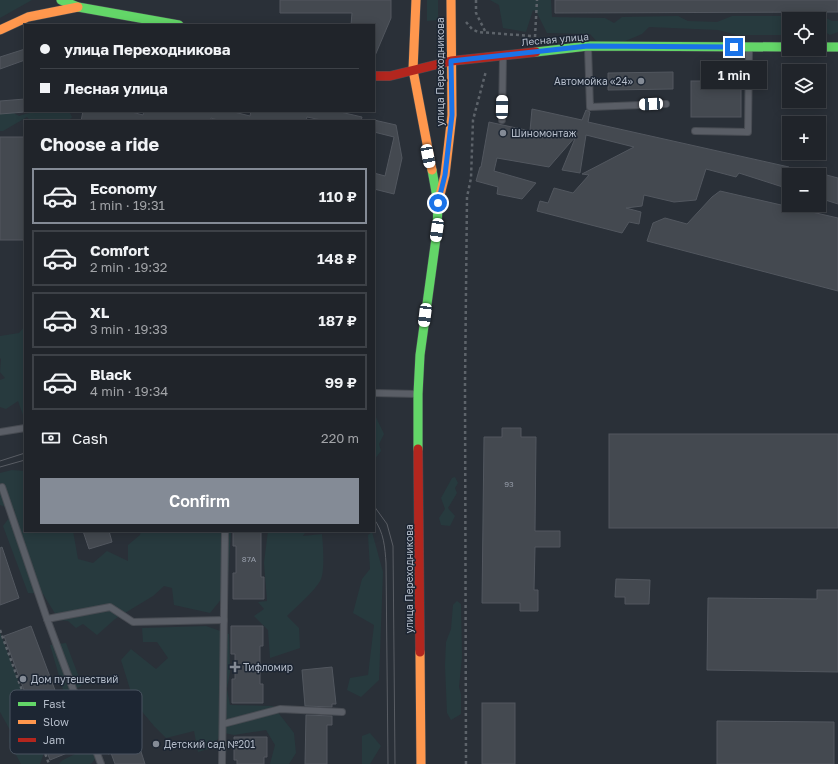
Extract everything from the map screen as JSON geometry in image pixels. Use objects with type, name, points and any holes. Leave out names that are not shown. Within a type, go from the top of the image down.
[{"type":"main road","points":[[60,0],[78,7],[174,24]]},
{"type":"main road","name":"улица Переходникова","points":[[416,0],[413,70],[438,203]]},
{"type":"main road","name":"улица Переходникова","points":[[421,764],[418,394],[422,342],[437,230],[438,203],[445,175],[452,115],[451,0]]},
{"type":"main road","points":[[0,30],[13,23],[39,13],[78,7]]},
{"type":"main road","name":"Лесная улица","points":[[375,76],[390,76],[451,61],[588,46],[782,47]]},
{"type":"main road","points":[[826,47],[838,47]]},
{"type":"lane","points":[[588,46],[590,107],[666,104]]},
{"type":"lane","points":[[695,130],[748,132],[749,47]]},
{"type":"lane","points":[[502,120],[503,55]]},
{"type":"lane","points":[[375,394],[418,394]]},
{"type":"lane","points":[[0,432],[24,428]]},
{"type":"lane","points":[[2,487],[47,619],[73,690]]},
{"type":"lane","points":[[222,764],[225,532]]},
{"type":"lane","points":[[47,619],[110,607],[133,622],[224,620]]},
{"type":"lane","points":[[222,724],[280,709],[342,712]]},
{"type":"lane","points":[[97,754],[101,764]]},
{"type":"path","points":[[476,0],[476,13],[486,33]]},
{"type":"path","points":[[535,37],[537,0]]},
{"type":"path","points":[[466,764],[465,384],[467,197],[471,178],[473,120],[487,66]]},
{"type":"path","points":[[0,630],[22,690]]},
{"type":"path","points":[[45,754],[49,764]]},
{"type":"green space","points":[[0,0],[32,0],[0,18]]},
{"type":"green space","points":[[427,0],[438,0],[438,20],[427,21]]},
{"type":"green space","points":[[490,0],[551,0],[552,17],[605,18],[614,23],[622,17],[678,16],[688,21],[717,22],[732,16],[782,16],[782,35],[737,35],[718,30],[649,27],[642,34],[616,45],[599,44],[590,34],[547,33],[537,13],[533,10],[526,32],[503,28],[499,5]]},
{"type":"green space","points":[[826,18],[832,21],[838,21],[838,32],[830,35],[826,33]]},
{"type":"green space","points":[[7,109],[19,116],[38,112],[70,112],[72,117],[70,119],[30,120],[27,117],[3,131],[0,131],[0,110]]},
{"type":"green space","points":[[24,327],[24,415],[18,401],[6,409],[0,407],[0,380],[5,378],[0,372],[0,336],[19,333]]},
{"type":"green space","points":[[375,415],[384,434],[379,444],[381,451],[375,459]]},
{"type":"green space","points":[[12,470],[24,471],[24,532],[73,532],[78,559],[93,563],[107,551],[128,561],[128,545],[140,535],[141,532],[231,532],[227,592],[210,613],[174,605],[172,588],[164,586],[153,596],[115,619],[97,635],[83,624],[76,628],[68,621],[59,620],[43,594],[28,593],[3,526],[15,510],[0,505],[0,473]]},
{"type":"green space","points":[[455,477],[458,483],[455,488],[457,493],[448,508],[455,516],[450,526],[441,525],[439,518],[445,509],[441,498],[452,478]]},
{"type":"green space","points":[[268,532],[305,532],[303,536],[322,534],[323,570],[321,579],[310,593],[287,616],[299,628],[300,648],[270,658],[268,630],[254,616],[264,609],[258,602],[267,601],[264,563]]},
{"type":"green space","points":[[372,532],[383,572],[379,680],[361,697],[347,690],[350,678],[368,675],[374,625],[353,613],[362,579],[370,569],[368,535]]},
{"type":"green space","points":[[457,601],[461,604],[462,657],[459,687],[461,694],[461,714],[451,720],[447,713],[445,665],[446,642],[451,629],[453,605]]},
{"type":"green space","points":[[206,626],[229,634],[230,672],[227,689],[230,705],[273,706],[294,733],[296,753],[289,764],[270,764],[275,745],[266,730],[234,735],[224,733],[208,749],[198,752],[194,731],[166,738],[142,712],[142,690],[130,690],[121,660],[131,649],[156,669],[168,658],[157,642],[143,642],[142,628]]},
{"type":"green space","points":[[0,632],[22,690],[10,690],[10,730],[0,712]]},
{"type":"green space","points":[[66,643],[82,685],[75,690],[63,690],[50,645]]},
{"type":"green space","points":[[370,733],[381,746],[370,764],[362,764],[362,736]]},
{"type":"green space","points":[[16,754],[44,754],[40,764],[21,764]]},
{"type":"green space","points":[[75,754],[99,754],[90,764],[59,764],[63,760]]},
{"type":"building","points":[[280,0],[391,0],[391,18],[375,56],[375,24],[351,24],[352,13],[280,13]]},
{"type":"building","points":[[555,0],[838,0],[838,12],[555,13]]},
{"type":"building","points":[[24,49],[24,60],[0,69],[0,57]]},
{"type":"building","name":"Автомойка «24»","points":[[673,72],[673,89],[608,90],[608,73]]},
{"type":"building","points":[[691,81],[741,81],[741,117],[691,117]]},
{"type":"building","points":[[24,99],[25,112],[0,114],[0,101]]},
{"type":"building","points":[[532,109],[582,120],[586,110],[590,112],[588,122],[789,168],[782,168],[782,187],[739,173],[736,177],[706,169],[696,200],[674,202],[644,195],[642,206],[626,208],[641,212],[639,224],[629,222],[622,233],[537,211],[540,201],[548,203],[554,188],[573,193],[589,175],[582,174],[634,147],[586,135],[580,173],[562,170],[576,136],[549,167],[497,158],[494,171],[536,183],[522,199],[497,194],[498,187],[476,181],[481,167],[489,122],[530,131]]},
{"type":"building","points":[[83,112],[132,112],[143,115],[144,112],[234,112],[250,116],[251,112],[340,112],[362,117],[361,120],[321,120],[307,117],[306,120],[218,120],[211,118],[210,120],[81,120]]},
{"type":"building","points":[[375,120],[396,125],[402,158],[394,194],[375,189],[375,173],[385,176],[394,137],[375,132]]},
{"type":"building","points":[[0,137],[24,137],[24,240],[0,240]]},
{"type":"building","points":[[826,175],[838,178],[838,204],[826,200]]},
{"type":"building","points":[[720,191],[782,205],[782,212],[812,212],[838,218],[838,291],[647,241],[653,223],[665,218],[687,224],[712,197]]},
{"type":"building","points":[[502,428],[521,428],[521,437],[536,437],[535,531],[560,531],[560,547],[535,547],[534,590],[538,590],[538,611],[520,611],[520,603],[482,603],[484,437],[502,437]]},
{"type":"building","points":[[609,434],[838,434],[838,528],[609,528]]},
{"type":"building","points":[[83,532],[109,532],[112,542],[89,549]]},
{"type":"building","points":[[233,532],[261,532],[261,577],[264,577],[264,599],[233,599],[233,573],[236,573],[236,546],[233,546]]},
{"type":"building","points":[[2,547],[19,598],[0,605],[0,548]]},
{"type":"building","points":[[616,579],[650,580],[649,604],[625,604],[625,597],[615,597]]},
{"type":"building","points":[[817,590],[838,590],[838,672],[707,670],[708,598],[817,599]]},
{"type":"building","points":[[31,626],[55,690],[24,690],[4,636]]},
{"type":"building","points":[[231,626],[263,626],[263,646],[260,646],[260,684],[263,684],[263,703],[232,703],[232,679],[235,679],[235,654],[231,654]]},
{"type":"building","points":[[332,667],[336,704],[332,704],[332,707],[305,706],[302,670]]},
{"type":"building","points":[[482,703],[515,703],[515,764],[482,764]]},
{"type":"building","points":[[306,715],[332,716],[332,725],[327,725],[327,764],[305,764]]},
{"type":"building","points":[[717,721],[834,722],[834,764],[717,764]]},
{"type":"building","points":[[234,737],[267,737],[267,757],[264,757],[264,764],[237,764],[237,760],[234,760]]},
{"type":"building","points":[[48,754],[65,754],[50,760]]},
{"type":"building","points":[[111,754],[142,754],[145,764],[115,764]]},
{"type":"tram line","points":[[0,461],[24,453]]},
{"type":"tram line","points":[[0,467],[24,460]]},
{"type":"tram line","points":[[375,507],[387,524],[393,546],[395,764]]},
{"type":"tram line","points":[[375,521],[382,535],[386,563],[388,764]]},
{"type":"traffic: fast","points":[[61,0],[78,7],[173,24]]},
{"type":"traffic: fast","points":[[536,52],[588,46],[782,47]]},
{"type":"traffic: fast","points":[[826,47],[838,47]]},
{"type":"traffic: fast","points":[[418,449],[420,355],[437,231],[438,203],[432,170]]},
{"type":"traffic: slow","points":[[416,0],[413,70],[432,170]]},
{"type":"traffic: slow","points":[[439,199],[445,175],[452,115],[451,0]]},
{"type":"traffic: slow","points":[[0,30],[28,17],[78,7]]},
{"type":"traffic: slow","points":[[420,652],[421,764]]},
{"type":"traffic: jam","points":[[375,76],[390,76],[451,61],[536,52]]},
{"type":"traffic: jam","points":[[418,449],[420,652]]},
{"type":"place","name":"Автомойка «24»","points":[[641,81]]},
{"type":"place","name":"Шиномонтаж","points":[[503,133]]},
{"type":"place","name":"Тифломир","points":[[235,667]]},
{"type":"place","name":"Дом путешествий","points":[[23,679]]},
{"type":"place","name":"Детский сад №201","points":[[156,744]]},
{"type":"route","points":[[438,203],[445,175],[452,115],[451,61],[588,46],[734,47]]}]
